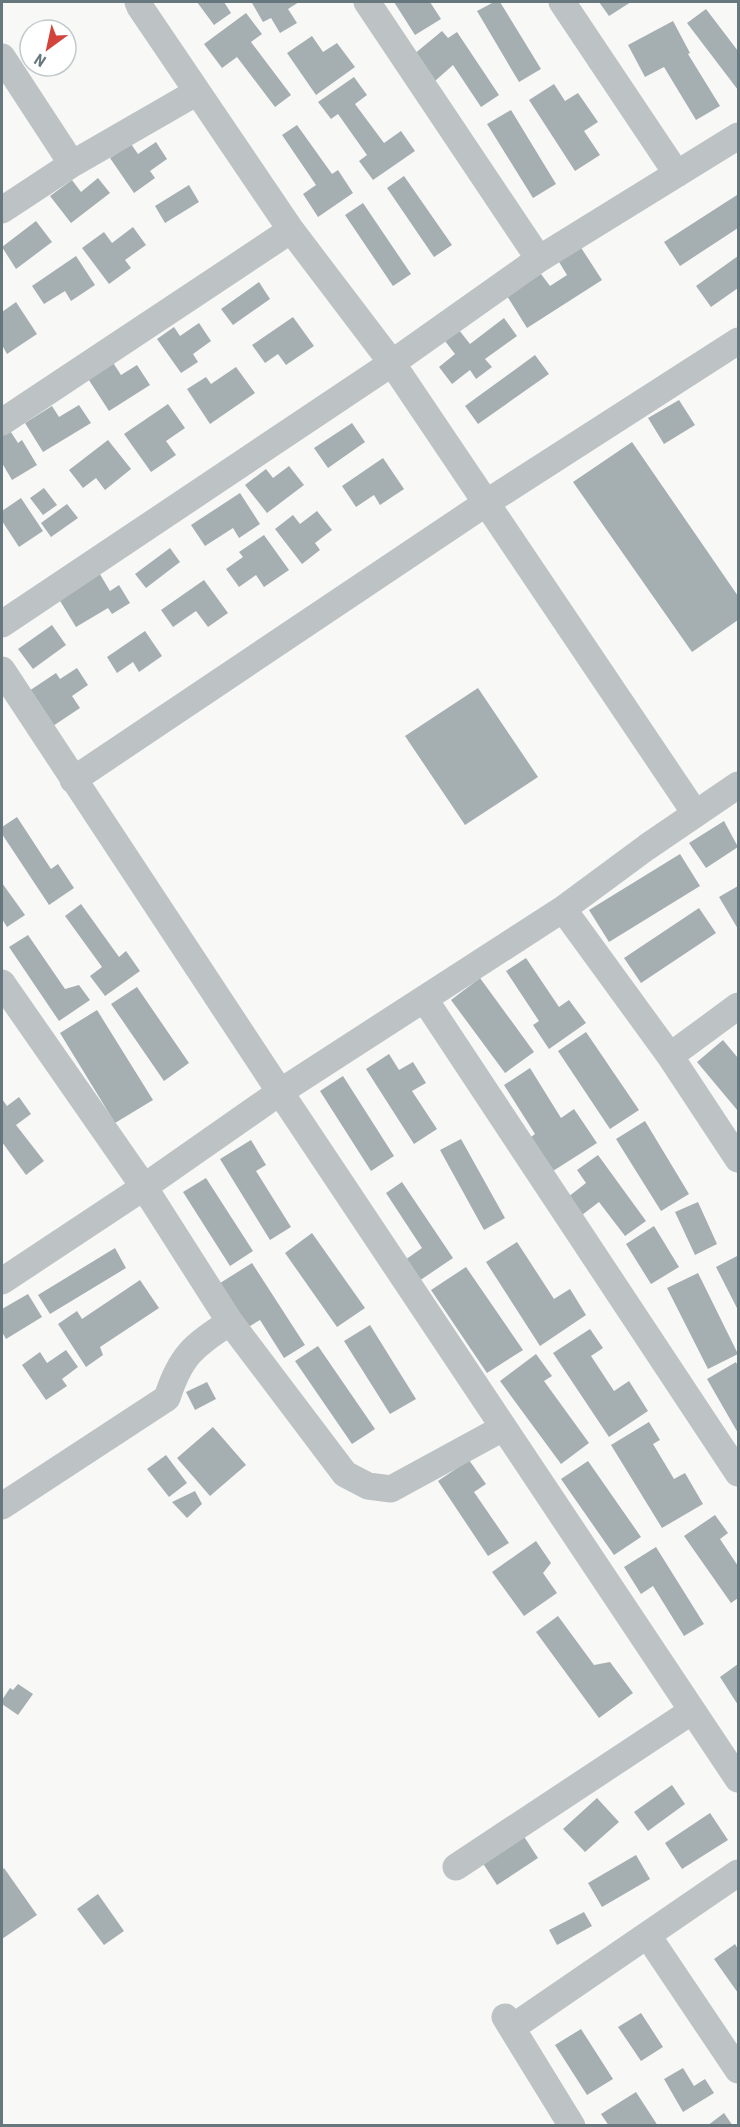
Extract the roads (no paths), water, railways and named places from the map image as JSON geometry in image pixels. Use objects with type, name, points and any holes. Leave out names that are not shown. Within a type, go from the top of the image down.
[{"type":"street","points":[[138,2],[291,230],[392,363],[695,813]]},
{"type":"street","points":[[367,2],[538,259]]},
{"type":"street","points":[[562,2],[677,174]]},
{"type":"street","points":[[2,57],[72,164]]},
{"type":"street","points":[[2,210],[72,164],[197,92]]},
{"type":"street","points":[[2,624],[392,363],[538,259],[738,136]]},
{"type":"street","points":[[2,422],[291,230]]},
{"type":"street","points":[[73,780],[486,503],[738,341]]},
{"type":"street","points":[[2,669],[73,780],[738,1779]]},
{"type":"street","points":[[2,1281],[280,1092],[563,909],[695,813],[738,785]]},
{"type":"street","points":[[563,909],[670,1056],[738,1159]]},
{"type":"street","points":[[2,982],[144,1186],[230,1322],[345,1473],[368,1486],[391,1489],[503,1428]]},
{"type":"street","points":[[425,1000],[738,1473]]},
{"type":"street","points":[[670,1056],[738,1006]]},
{"type":"street","points":[[2,1506],[167,1398],[175,1373],[186,1357],[201,1341],[230,1322]]},
{"type":"street","points":[[456,1867],[692,1711]]},
{"type":"street","points":[[572,2126],[509,2022],[648,1936],[738,1873]]},
{"type":"street","points":[[648,1936],[738,2070]]}]
